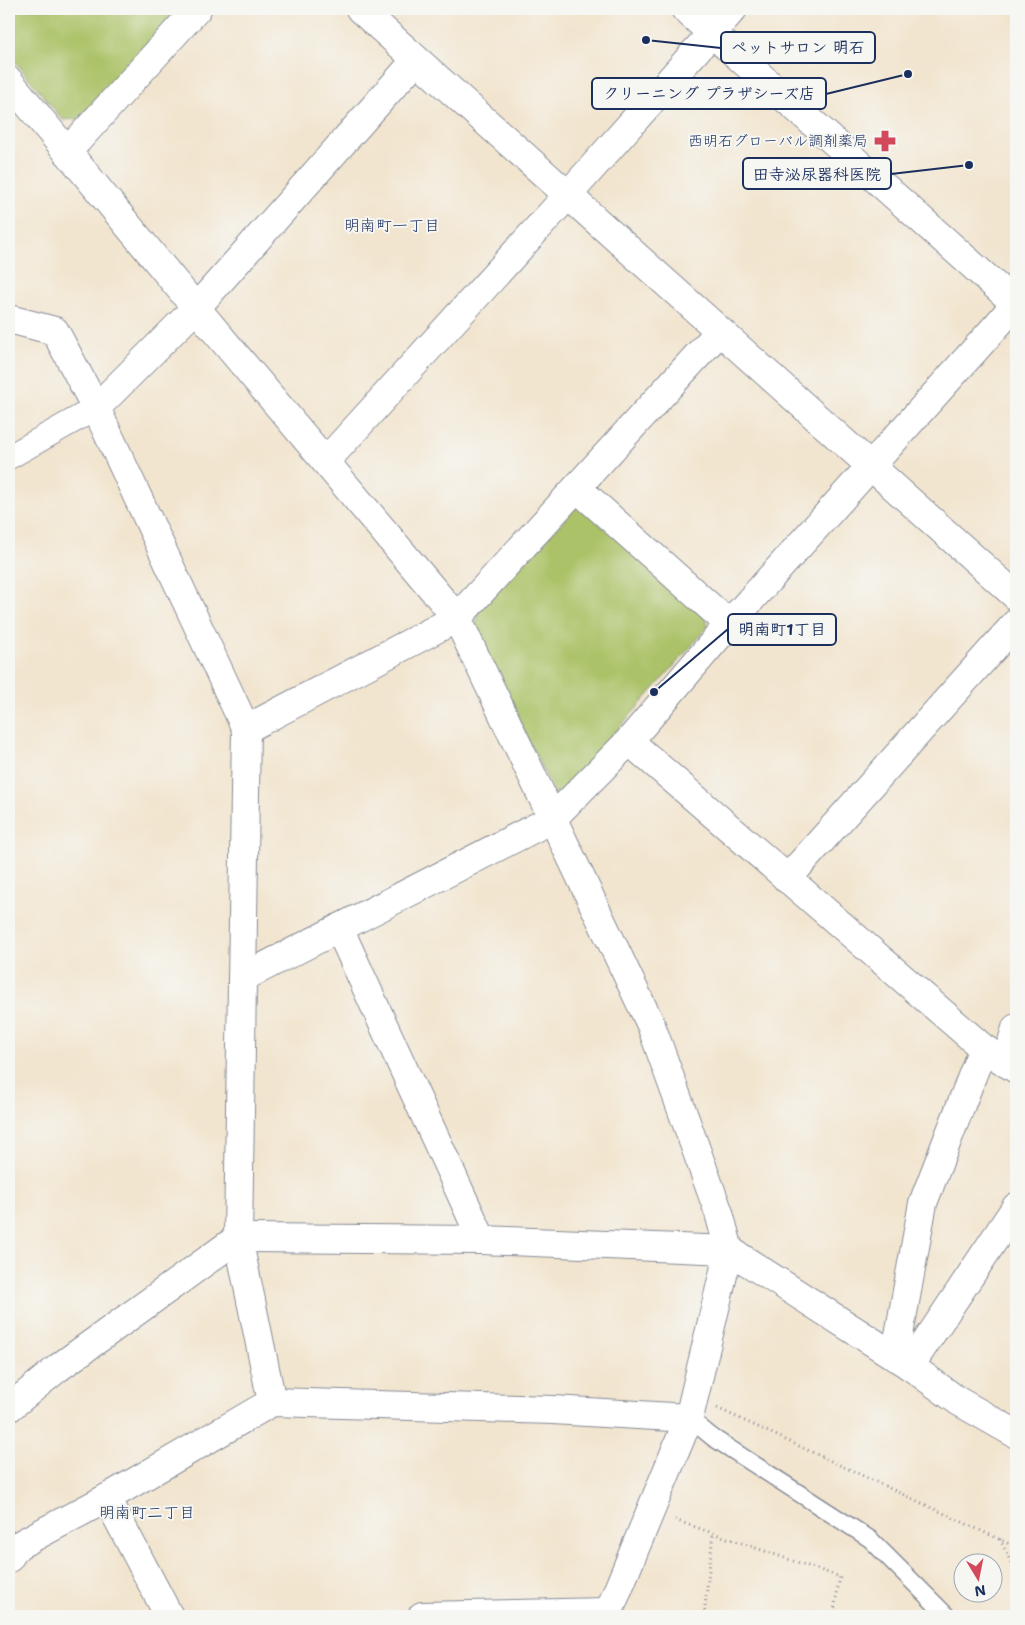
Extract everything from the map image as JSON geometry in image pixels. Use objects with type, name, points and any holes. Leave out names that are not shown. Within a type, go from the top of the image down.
[{"type":"street","points":[[68,152],[197,9]]},
{"type":"street","points":[[360,9],[1016,596]]},
{"type":"street","points":[[684,9],[1016,304]]},
{"type":"street","points":[[326,461],[567,196],[733,9]]},
{"type":"street","points":[[9,457],[96,408],[196,308],[416,60]]},
{"type":"street","points":[[9,82],[457,618],[651,1025],[719,1213],[729,1250],[689,1418],[608,1614],[422,1616]]},
{"type":"street","points":[[242,978],[552,819],[628,740],[1016,304],[1016,293]]},
{"type":"street","points":[[9,319],[55,332],[96,408],[246,729],[238,1238],[272,1402]]},
{"type":"street","points":[[246,729],[457,618],[719,332]]},
{"type":"street","points":[[577,488],[730,624]]},
{"type":"street","points":[[787,879],[1016,623]]},
{"type":"street","points":[[628,740],[983,1048],[1011,1066],[1016,1028]]},
{"type":"street","points":[[339,928],[482,1240]]},
{"type":"street","points":[[902,1362],[923,1203],[983,1048]]},
{"type":"street","points":[[902,1362],[1016,1207]]},
{"type":"street","points":[[9,1408],[58,1368],[238,1238],[482,1240],[729,1250],[902,1362],[958,1401],[1016,1434]]},
{"type":"street","points":[[12,1547],[107,1498],[272,1402],[553,1410],[689,1418]]},
{"type":"street","points":[[107,1498],[168,1616]]},
{"type":"lane","points":[[689,1418],[712,1438],[870,1539],[947,1616]]},
{"type":"path","points":[[689,1418],[716,1408],[1016,1547]]},
{"type":"path","points":[[651,1511],[840,1577],[833,1616]]},
{"type":"path","points":[[704,1616],[713,1534]]},
{"type":"path","points":[[1000,1538],[1016,1573]]},
{"type":"green space","points":[[9,9],[178,9],[78,119],[63,120],[9,54]]},
{"type":"green space","points":[[590,506],[706,613],[708,627],[563,792],[554,793],[475,629],[479,611],[576,507]]},
{"type":"place","name":"ペットサロン 明石","points":[[646,40]]},
{"type":"place","name":"クリーニング プラザシーズ店","points":[[908,74]]},
{"type":"place","name":"西明石グローバル調剤薬局","points":[[885,141]]},
{"type":"place","name":"田寺泌尿器科医院","points":[[969,165]]},
{"type":"place","name":"明南町1丁目","points":[[654,692]]},
{"type":"district","name":"明南町一丁目","points":[[392,225]]},
{"type":"district","name":"明南町二丁目","points":[[147,1512]]}]
